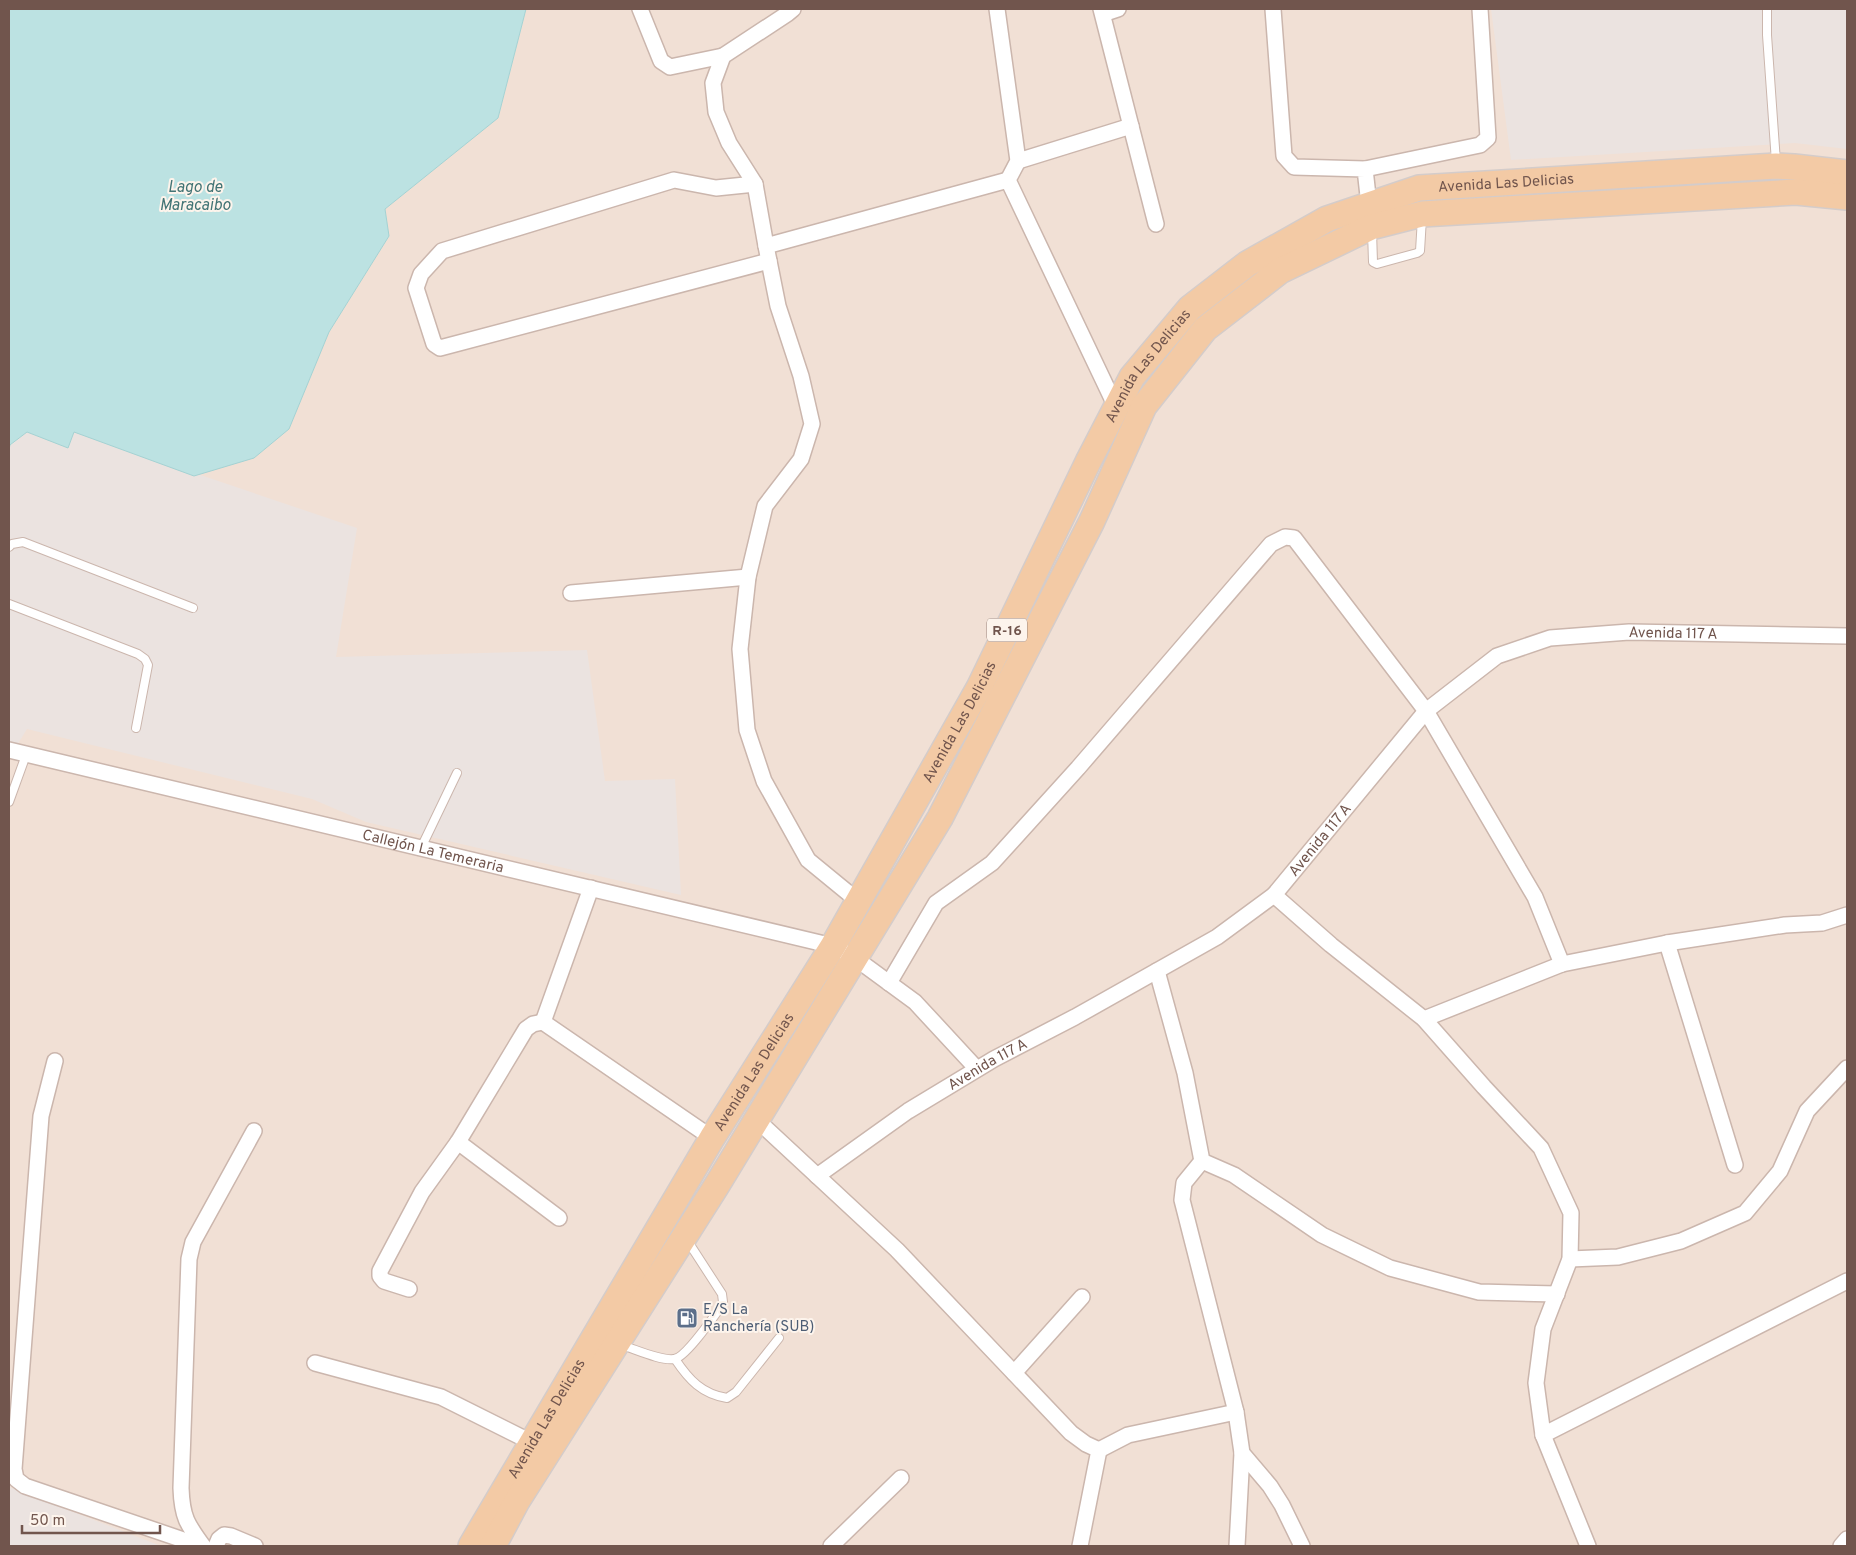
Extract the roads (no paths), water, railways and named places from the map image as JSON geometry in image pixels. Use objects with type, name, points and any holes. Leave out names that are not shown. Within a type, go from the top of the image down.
[{"type":"main road","name":"Avenida Las Delicias","points":[[493,1546],[517,1501],[757,1120],[940,818],[1092,520],[1144,406],[1205,329],[1280,271],[1419,188],[1776,166],[1794,166],[1847,173]]},
{"type":"main road","name":"Avenida Las Delicias","points":[[471,1546],[712,1138],[833,946],[979,688],[1132,377],[1190,308],[1247,264],[1327,219],[1796,192],[1847,197]]},
{"type":"street","points":[[640,9],[661,61],[670,67],[723,56],[794,9]]},
{"type":"street","points":[[755,184],[716,188],[674,180],[442,251],[421,274],[416,288],[434,344],[440,348],[768,253],[1008,180],[1018,161],[996,9]]},
{"type":"street","points":[[1118,9],[1102,12],[1156,224]]},
{"type":"street","points":[[1273,9],[1284,156],[1294,167],[1364,169],[1480,145],[1488,138],[1480,9]]},
{"type":"street","points":[[723,56],[713,83],[716,112],[729,143],[755,184],[778,306],[801,376],[812,424],[802,459],[765,506],[748,577],[740,649],[747,730],[764,781],[808,860],[858,901]]},
{"type":"street","points":[[1018,161],[1130,126]]},
{"type":"street","points":[[1364,169],[1370,216]]},
{"type":"street","points":[[1008,180],[1116,407]]},
{"type":"street","points":[[888,983],[936,903],[992,863],[1078,768],[1270,544],[1284,537],[1294,538],[1426,711],[1535,897],[1562,964]]},
{"type":"street","points":[[570,593],[748,577]]},
{"type":"street","name":"Avenida 117 A","points":[[817,1176],[908,1110],[977,1069],[1217,937],[1274,895],[1426,711],[1497,656],[1550,638],[1629,632],[1847,636]]},
{"type":"street","name":"Callejón La Temeraria","points":[[9,750],[833,946],[855,958],[915,1002],[977,1069]]},
{"type":"street","points":[[543,1022],[591,888]]},
{"type":"street","points":[[1274,895],[1331,945],[1424,1019],[1541,1148],[1571,1213],[1570,1259],[1543,1329],[1536,1383],[1543,1435],[1588,1546]]},
{"type":"street","points":[[1424,1019],[1562,964],[1666,943],[1784,925],[1822,923],[1847,915]]},
{"type":"street","points":[[1666,943],[1735,1165]]},
{"type":"street","points":[[1157,971],[1184,1073],[1202,1161]]},
{"type":"street","points":[[409,1289],[384,1281],[380,1276],[380,1271],[422,1192],[458,1142],[526,1029],[533,1024],[543,1022],[712,1138]]},
{"type":"street","points":[[55,1061],[41,1116],[14,1469],[16,1479],[24,1486],[202,1546]]},
{"type":"street","points":[[1570,1259],[1618,1257],[1681,1241],[1745,1213],[1780,1171],[1807,1111],[1847,1068]]},
{"type":"street","points":[[757,1120],[897,1250],[1071,1433],[1086,1444],[1099,1450]]},
{"type":"street","points":[[202,1546],[186,1522],[181,1507],[189,1258],[193,1242],[254,1131]]},
{"type":"street","points":[[458,1142],[559,1218]]},
{"type":"street","points":[[1202,1161],[1234,1175],[1322,1235],[1390,1268],[1479,1292],[1557,1294]]},
{"type":"street","points":[[1202,1161],[1184,1183],[1182,1200],[1236,1412],[1242,1452],[1237,1546]]},
{"type":"street","points":[[1543,1435],[1847,1281]]},
{"type":"street","points":[[1014,1373],[1082,1297]]},
{"type":"street","points":[[315,1363],[441,1397],[532,1442]]},
{"type":"street","points":[[1099,1450],[1128,1435],[1236,1412]]},
{"type":"street","points":[[1080,1546],[1099,1450]]},
{"type":"street","points":[[1242,1452],[1270,1486],[1282,1505],[1302,1546]]},
{"type":"street","points":[[831,1546],[901,1478]]},
{"type":"street","points":[[216,1546],[219,1539],[224,1535],[255,1546]]},
{"type":"street","points":[[1841,1546],[1847,1540]]},
{"type":"lane","points":[[1767,9],[1776,166]]},
{"type":"lane","points":[[1370,216],[1373,262],[1377,264],[1420,251],[1422,214]]},
{"type":"lane","points":[[9,547],[12,544],[23,542],[193,608]]},
{"type":"lane","points":[[9,604],[138,654],[145,659],[148,665],[136,728]]},
{"type":"lane","points":[[9,802],[26,755]]},
{"type":"lane","points":[[421,848],[457,773]]},
{"type":"lane","points":[[617,1343],[666,1359],[675,1360],[684,1354],[720,1308],[723,1302],[722,1294],[685,1236]]},
{"type":"lane","points":[[675,1360],[687,1378],[698,1388],[713,1396],[727,1398],[736,1392],[779,1338]]},
{"type":"water","name":"Lago de Maracaibo","points":[[9,9],[526,9],[498,118],[385,209],[389,236],[329,332],[289,429],[254,458],[194,476],[74,432],[68,448],[27,432],[10,445],[9,449]]},
{"type":"place","name":"E/S La Ranchería (SUB)","points":[[687,1318]]}]
